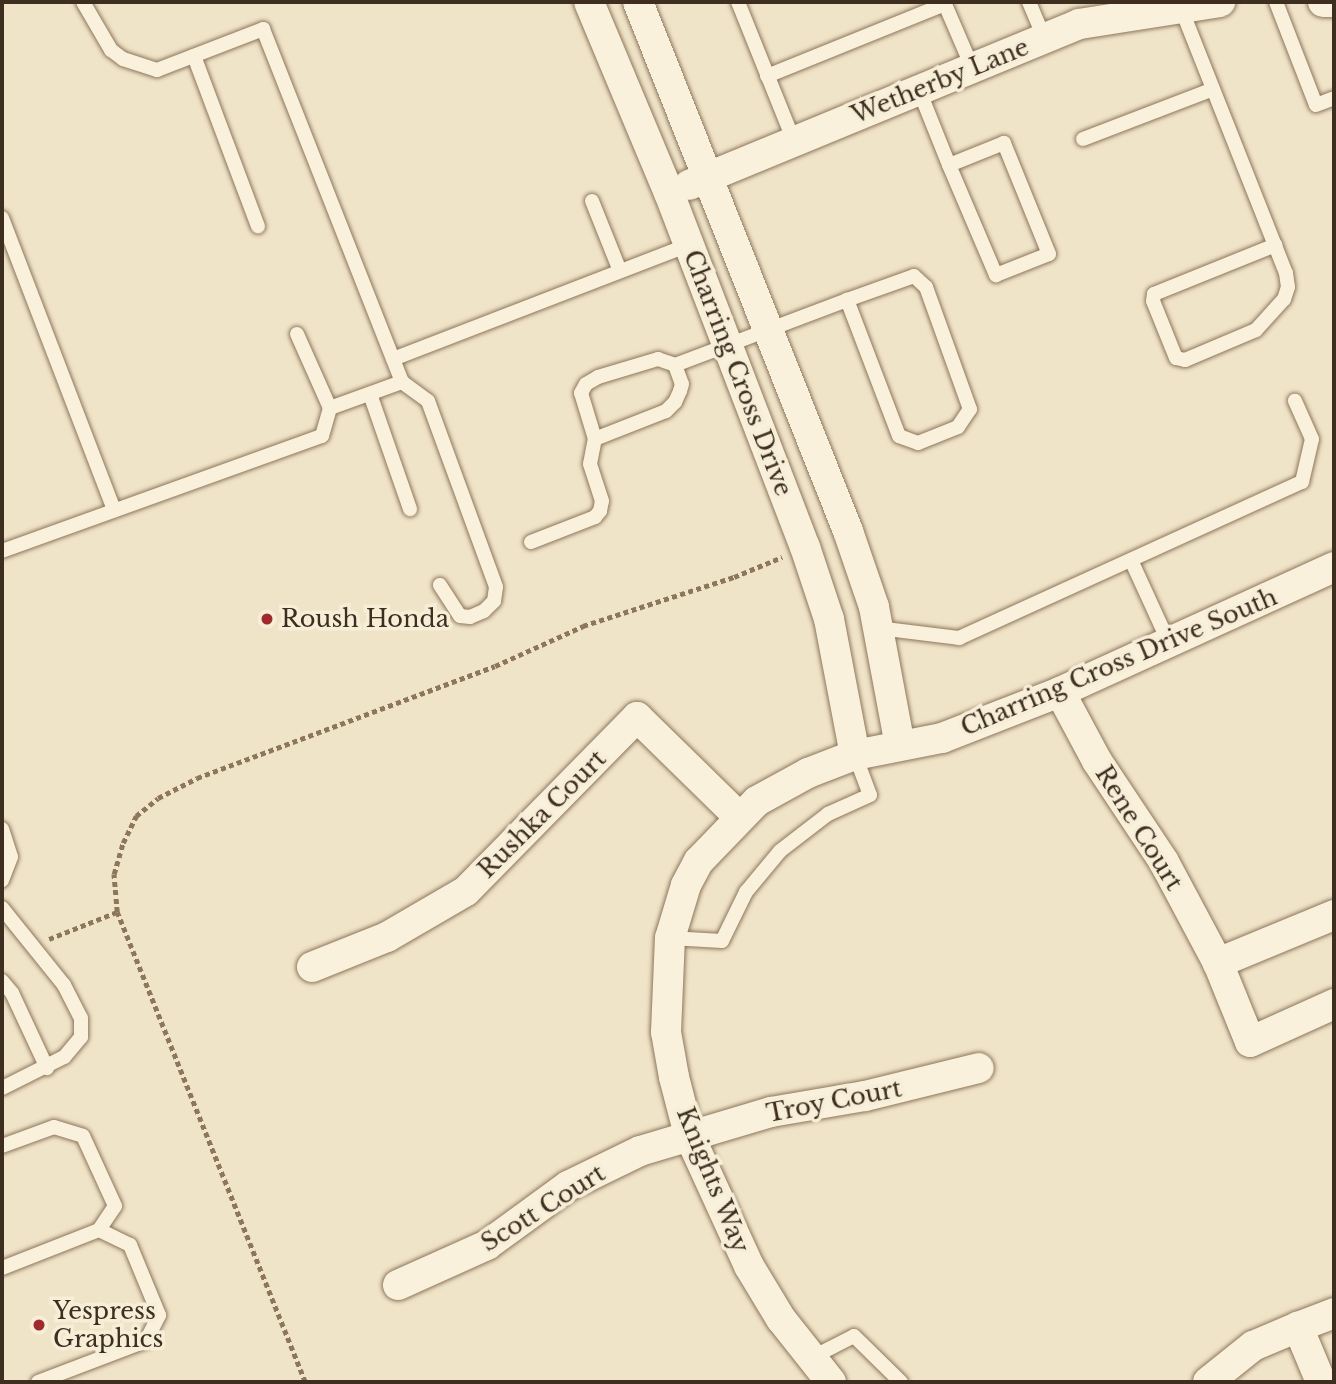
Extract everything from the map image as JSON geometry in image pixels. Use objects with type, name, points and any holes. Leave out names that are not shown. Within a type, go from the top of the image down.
[{"type":"street","name":"Charring Cross Drive","points":[[589,2],[669,193],[805,547],[829,619],[855,755]]},
{"type":"street","name":"Charring Cross Drive","points":[[638,2],[848,531],[878,628],[900,746]]},
{"type":"street","name":"Wetherby Lane","points":[[669,193],[1079,24],[1218,2]]},
{"type":"street","points":[[1323,2],[1334,2]]},
{"type":"street","name":"Charring Cross Drive South","points":[[900,746],[942,738],[1060,692],[1334,568]]},
{"type":"street","name":"Rene Court","points":[[1060,692],[1097,761],[1164,862],[1218,963],[1250,1042],[1334,1004]]},
{"type":"street","name":"Rushka Court","points":[[312,967],[387,937],[466,891],[637,717],[740,818]]},
{"type":"street","name":"Knights Way","points":[[831,1382],[781,1320],[749,1266],[689,1135],[666,1032],[670,939],[686,885],[698,861],[757,801],[808,773],[855,755],[900,746]]},
{"type":"street","points":[[1218,963],[1334,915]]},
{"type":"street","name":"Troy Court","points":[[689,1135],[771,1112],[865,1096],[979,1068]]},
{"type":"street","name":"Scott Court","points":[[398,1285],[487,1245],[568,1186],[640,1152],[689,1135]]},
{"type":"street","points":[[1208,1382],[1253,1346],[1334,1313]]},
{"type":"street","points":[[1298,1327],[1321,1382]]},
{"type":"lane","points":[[83,2],[111,50],[123,59],[157,70],[264,29],[402,382],[428,401],[496,587],[495,601],[484,611],[470,617],[460,616],[440,585]]},
{"type":"lane","points":[[738,2],[794,141]]},
{"type":"lane","points":[[1029,2],[1044,38]]},
{"type":"lane","points":[[1276,2],[1317,105],[1334,98]]},
{"type":"lane","points":[[767,76],[944,3],[972,67]]},
{"type":"lane","points":[[1181,8],[1213,89],[1275,245],[1286,273],[1288,286],[1284,299],[1256,330],[1185,360],[1176,358],[1153,302],[1154,294],[1275,245]]},
{"type":"lane","points":[[194,56],[258,226]]},
{"type":"lane","points":[[1083,139],[1213,89]]},
{"type":"lane","points":[[919,90],[949,165],[996,275],[1049,254],[1004,143],[949,165]]},
{"type":"lane","points":[[592,201],[620,271]]},
{"type":"lane","points":[[2,218],[114,510]]},
{"type":"lane","points":[[393,359],[689,245]]},
{"type":"lane","points":[[531,542],[595,517],[600,511],[602,501],[590,464],[595,439],[581,393],[586,384],[598,377],[657,359],[675,365],[768,332],[847,300],[914,276],[926,287],[970,409],[958,428],[918,443],[899,436],[847,300]]},
{"type":"lane","points":[[2,551],[322,436],[330,408],[298,334]]},
{"type":"lane","points":[[595,439],[666,411],[675,402],[682,384],[675,365]]},
{"type":"lane","points":[[330,408],[402,382]]},
{"type":"lane","points":[[370,394],[410,509]]},
{"type":"lane","points":[[878,628],[959,638],[1302,482],[1312,439],[1295,401]]},
{"type":"lane","points":[[1131,560],[1169,642]]},
{"type":"lane","points":[[670,939],[722,941],[746,892],[780,851],[828,814],[870,795],[855,755]]},
{"type":"lane","points":[[2,829],[11,857],[2,880]]},
{"type":"lane","points":[[2,908],[64,985],[80,1018],[80,1037],[64,1058],[2,1088]]},
{"type":"lane","points":[[2,981],[12,993],[47,1068]]},
{"type":"lane","points":[[2,1146],[54,1127],[83,1136],[116,1206],[99,1230],[2,1268]]},
{"type":"lane","points":[[38,1382],[146,1341],[159,1315],[130,1245],[99,1230]]},
{"type":"lane","points":[[811,1358],[854,1336],[901,1382]]},
{"type":"path","points":[[305,1382],[117,912],[114,874],[123,843],[136,816],[158,797],[197,778],[495,667],[583,626],[734,577],[805,547]]},
{"type":"path","points":[[48,940],[117,912]]},
{"type":"place","name":"Roush Honda","points":[[267,619]]},
{"type":"place","name":"Yespress Graphics","points":[[39,1325]]}]
